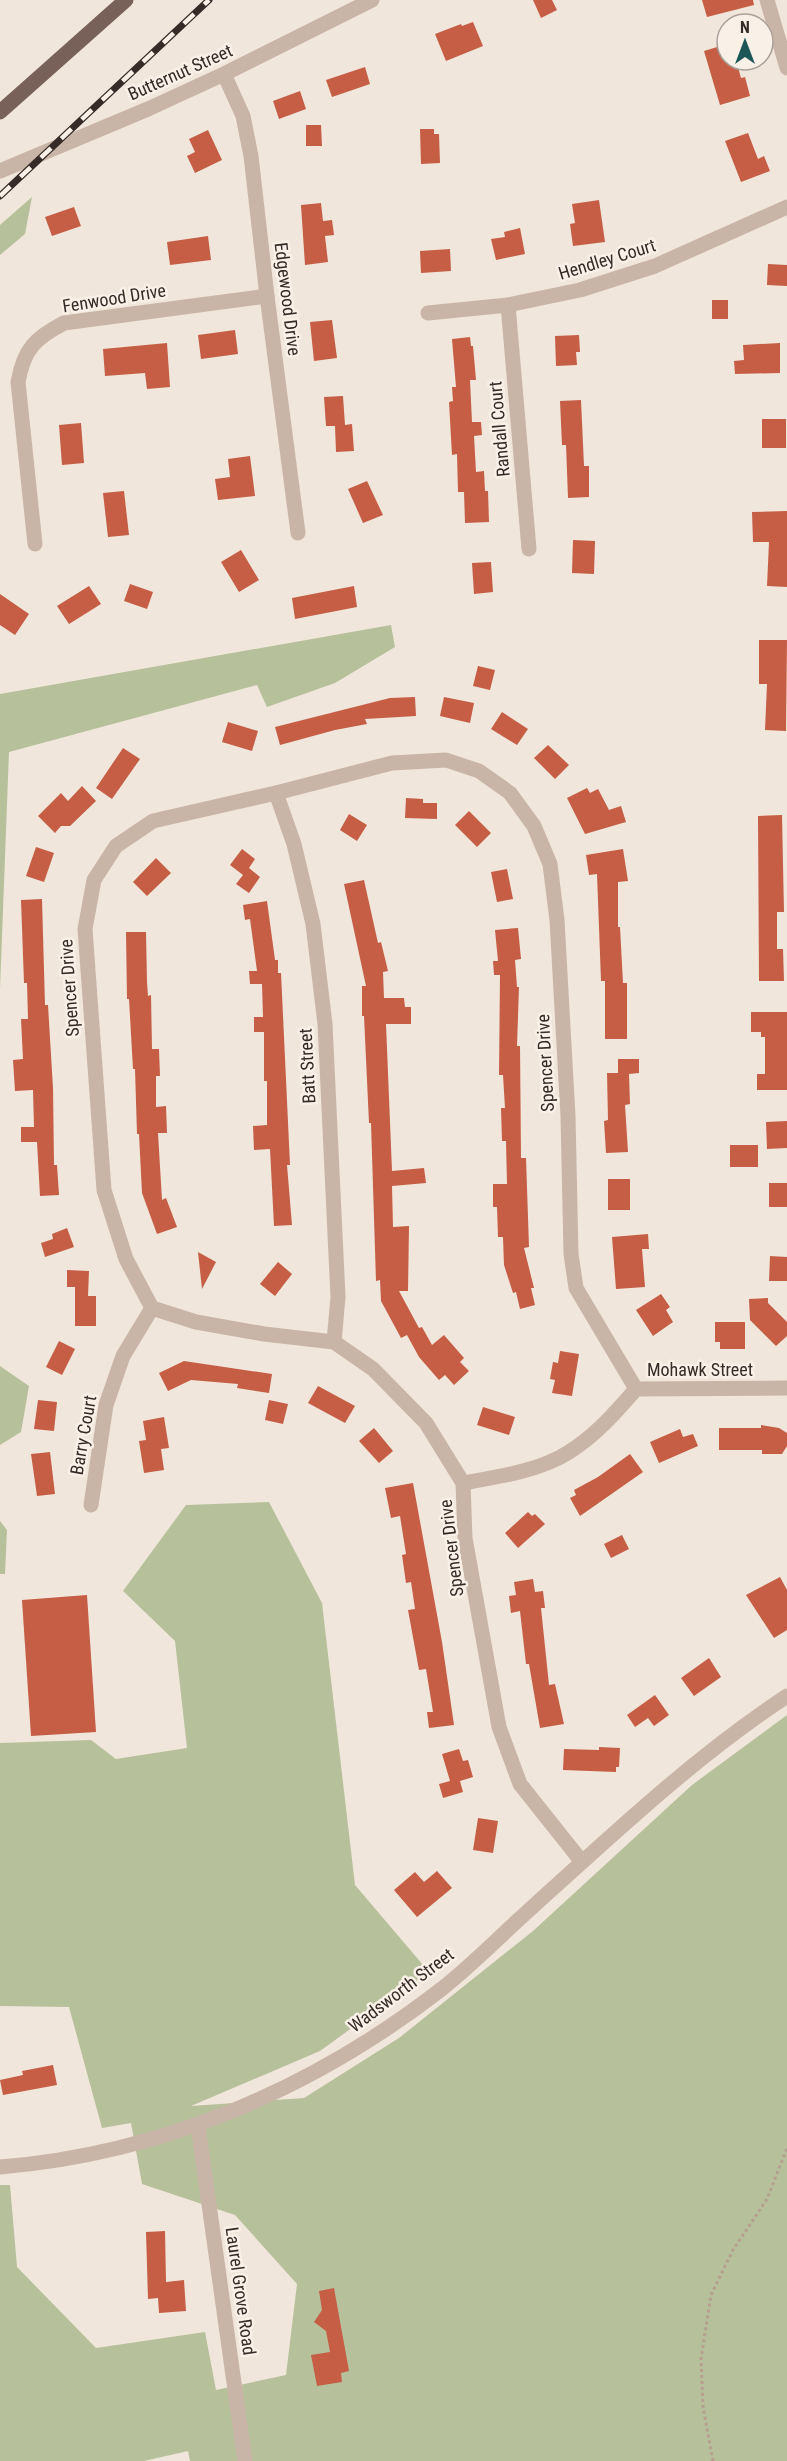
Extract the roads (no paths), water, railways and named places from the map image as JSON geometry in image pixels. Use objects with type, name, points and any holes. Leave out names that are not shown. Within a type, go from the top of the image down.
[{"type":"main road","points":[[0,112],[126,0]]},
{"type":"street","name":"Butternut Street","points":[[0,171],[148,109],[372,0]]},
{"type":"street","points":[[767,0],[787,68]]},
{"type":"street","name":"Edgewood Drive","points":[[224,74],[243,116],[251,156],[298,533]]},
{"type":"street","name":"Hendley Court","points":[[428,313],[508,304],[580,290],[656,266],[787,207]]},
{"type":"street","name":"Fenwood Drive","points":[[35,544],[18,382],[22,361],[41,335],[64,323],[267,296]]},
{"type":"street","name":"Randall Court","points":[[508,304],[528,549]]},
{"type":"street","name":"Spencer Drive","points":[[582,1862],[520,1784],[499,1727],[465,1538],[463,1484],[426,1423],[373,1369],[334,1342],[196,1323],[152,1308],[126,1260],[104,1190],[85,929],[94,880],[116,846],[153,820],[276,793],[392,763],[446,760],[479,771],[510,793],[534,826],[550,864],[557,920],[568,1116],[571,1254],[576,1288],[636,1389]]},
{"type":"street","name":"Batt Street","points":[[276,793],[294,844],[313,924],[325,1024],[338,1296],[334,1342]]},
{"type":"street","name":"Barry Court","points":[[91,1505],[106,1405],[123,1356],[152,1308]]},
{"type":"street","name":"Mohawk Street","points":[[463,1484],[517,1474],[568,1453],[609,1420],[636,1389],[787,1388]]},
{"type":"street","name":"Wadsworth Street","points":[[0,2167],[68,2160],[133,2146],[198,2126],[319,2070],[388,2028],[441,1989],[582,1862],[710,1752],[787,1696]]},
{"type":"street","name":"Laurel Grove Road","points":[[198,2126],[245,2461]]},
{"type":"railway","points":[[0,196],[209,0]]}]
